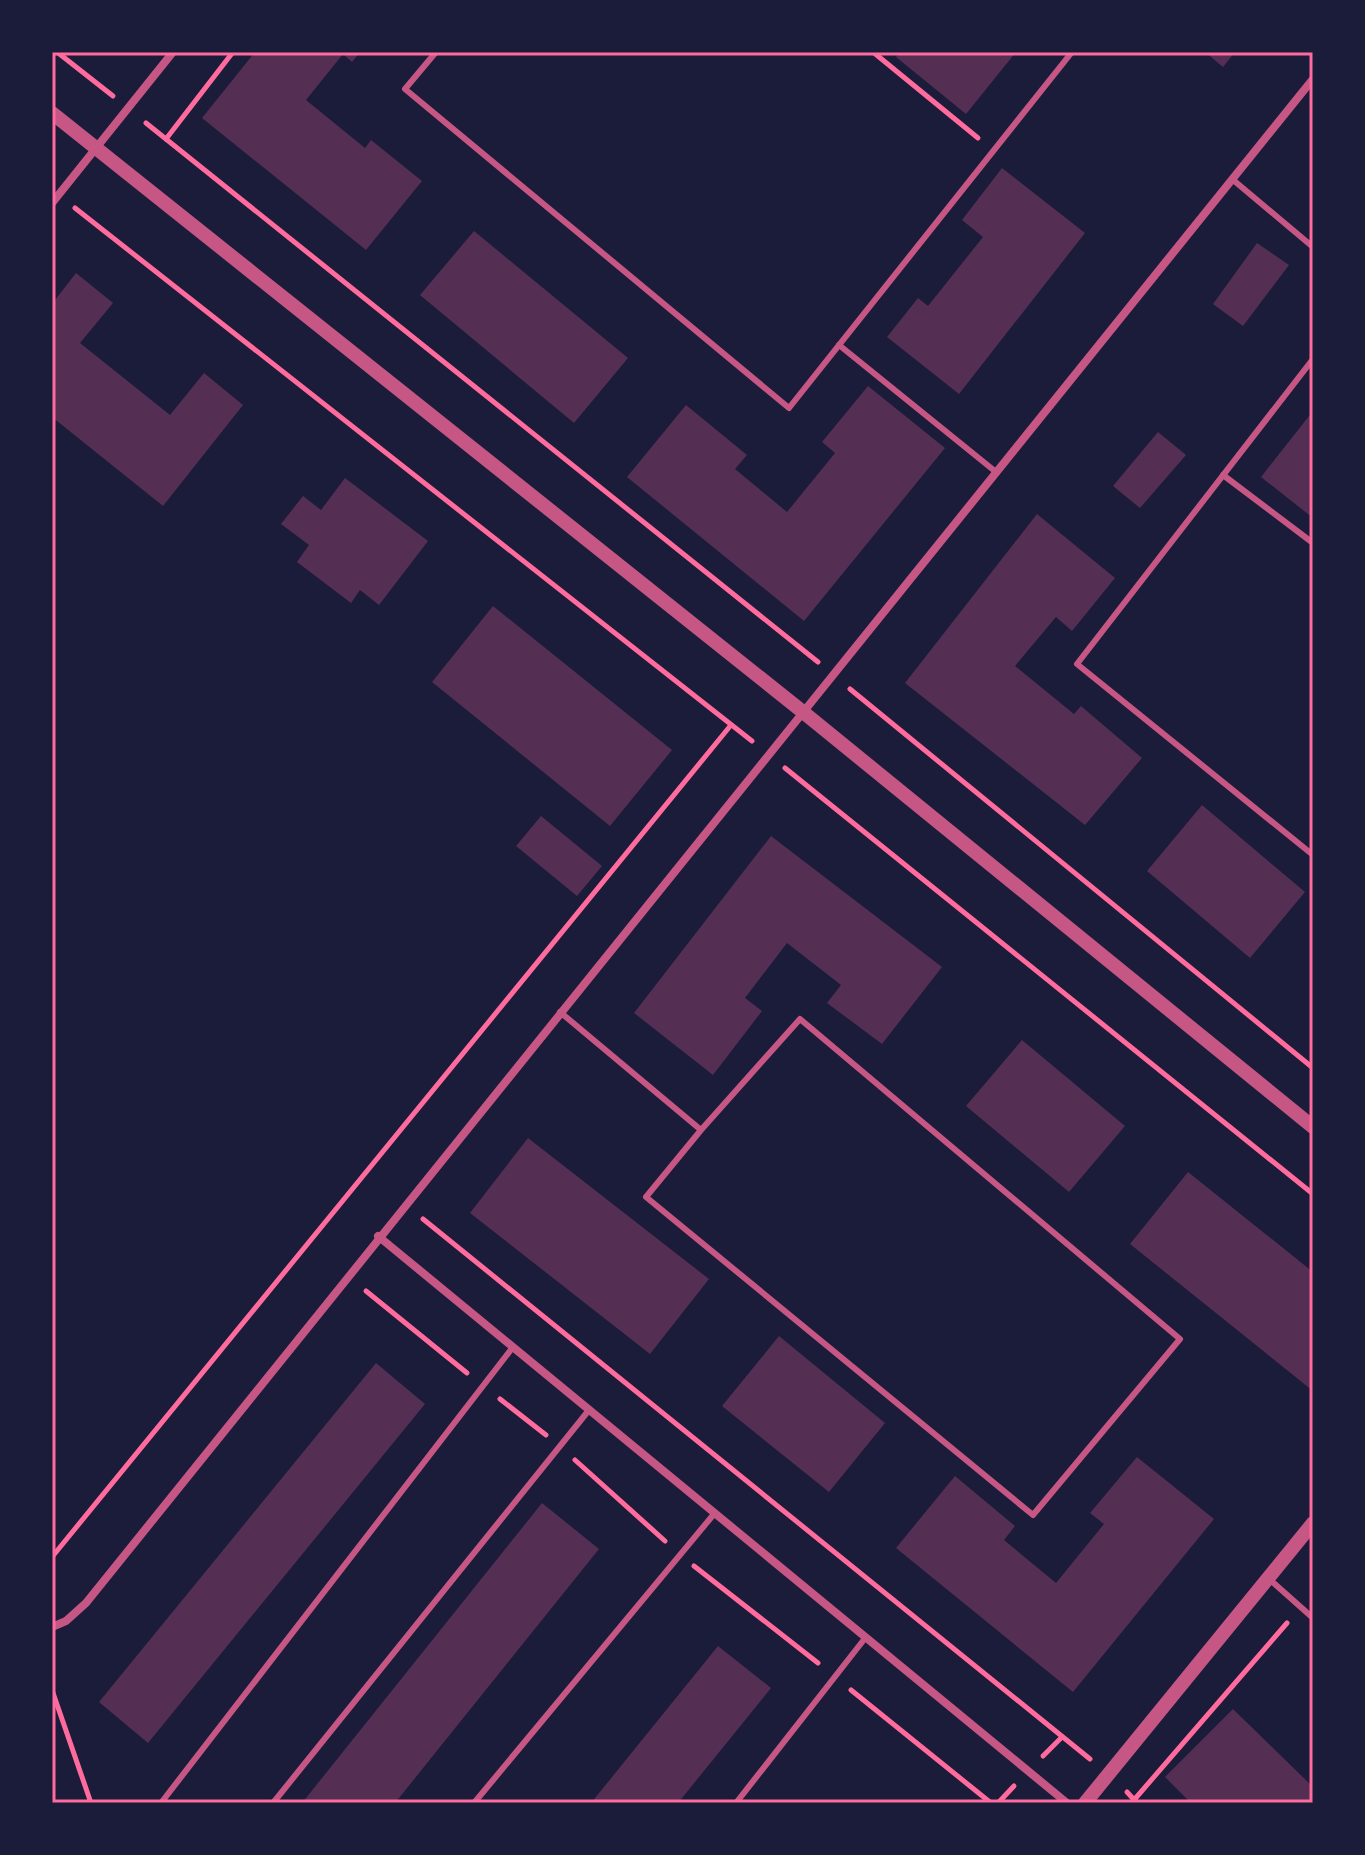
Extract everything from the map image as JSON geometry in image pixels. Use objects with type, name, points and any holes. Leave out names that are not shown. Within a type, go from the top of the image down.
[{"type":"street","points":[[55,199],[173,52]]},
{"type":"street","points":[[52,1627],[66,1621],[86,1603],[378,1236],[1313,79]]},
{"type":"street","points":[[52,113],[803,712],[1313,1127]]},
{"type":"street","points":[[378,1236],[1067,1803]]},
{"type":"street","points":[[1085,1803],[1313,1523]]},
{"type":"lane","points":[[436,52],[405,89],[789,408],[1072,52]]},
{"type":"lane","points":[[1232,179],[1313,247]]},
{"type":"lane","points":[[839,345],[996,472]]},
{"type":"lane","points":[[1313,359],[1077,664],[1313,855]]},
{"type":"lane","points":[[1223,475],[1313,543]]},
{"type":"lane","points":[[560,1012],[701,1130]]},
{"type":"lane","points":[[800,1019],[1180,1339],[1033,1515],[646,1197],[701,1130],[800,1019]]},
{"type":"lane","points":[[163,1802],[513,1347]]},
{"type":"lane","points":[[273,1803],[589,1410]]},
{"type":"lane","points":[[474,1803],[714,1514]]},
{"type":"lane","points":[[1268,1578],[1313,1618]]},
{"type":"lane","points":[[736,1803],[866,1637]]},
{"type":"path","points":[[57,52],[833,675],[1313,1068]]},
{"type":"path","points":[[166,139],[233,52]]},
{"type":"path","points":[[873,52],[994,151]]},
{"type":"path","points":[[55,199],[769,754],[1313,1194]]},
{"type":"path","points":[[52,1557],[731,725]]},
{"type":"path","points":[[404,1204],[1108,1774],[1135,1802],[1300,1607]]},
{"type":"path","points":[[52,1690],[91,1803]]},
{"type":"building","points":[[255,52],[360,52],[352,62],[343,54],[306,100],[365,148],[371,140],[422,181],[366,250],[202,118]]},
{"type":"building","points":[[900,52],[1016,52],[966,114],[896,57]]},
{"type":"building","points":[[1205,52],[1235,52],[1223,67]]},
{"type":"building","points":[[1002,168],[1085,233],[959,394],[887,337],[918,298],[928,306],[983,237],[962,220]]},
{"type":"building","points":[[474,231],[628,358],[574,423],[420,295]]},
{"type":"building","points":[[1257,243],[1289,265],[1243,326],[1213,304]]},
{"type":"building","points":[[76,273],[113,303],[80,343],[170,415],[204,373],[243,405],[163,506],[52,417],[52,304]]},
{"type":"building","points":[[868,386],[945,448],[804,621],[627,477],[686,405],[747,455],[735,469],[787,512],[835,453],[822,442]]},
{"type":"building","points":[[1313,411],[1313,518],[1261,477]]},
{"type":"building","points":[[1158,432],[1186,455],[1140,508],[1113,486]]},
{"type":"building","points":[[345,478],[428,541],[379,605],[360,590],[351,603],[297,562],[309,545],[281,524],[303,496],[321,510]]},
{"type":"building","points":[[1037,514],[1115,578],[1072,631],[1056,617],[1015,666],[1074,714],[1081,706],[1142,758],[1085,825],[905,683]]},
{"type":"building","points":[[493,606],[672,750],[610,826],[432,682]]},
{"type":"building","points":[[1202,805],[1305,892],[1250,958],[1147,871]]},
{"type":"building","points":[[541,816],[602,866],[577,896],[516,846]]},
{"type":"building","points":[[771,836],[942,967],[882,1044],[827,1003],[841,985],[787,943],[745,998],[762,1011],[713,1075],[634,1013]]},
{"type":"building","points":[[1022,1040],[1125,1126],[1069,1192],[966,1106]]},
{"type":"building","points":[[528,1138],[709,1279],[650,1354],[470,1213]]},
{"type":"building","points":[[1188,1172],[1313,1272],[1313,1391],[1130,1244]]},
{"type":"building","points":[[779,1336],[885,1423],[829,1492],[722,1406]]},
{"type":"building","points":[[376,1363],[425,1404],[148,1743],[99,1702]]},
{"type":"building","points":[[1137,1457],[1214,1519],[1073,1692],[896,1548],[955,1476],[1015,1526],[1004,1540],[1056,1583],[1104,1524],[1090,1513]]},
{"type":"building","points":[[542,1503],[599,1549],[395,1803],[302,1803]]},
{"type":"building","points":[[718,1646],[771,1688],[678,1803],[591,1803]]},
{"type":"building","points":[[1233,1709],[1313,1787],[1313,1803],[1191,1803],[1165,1777]]}]
